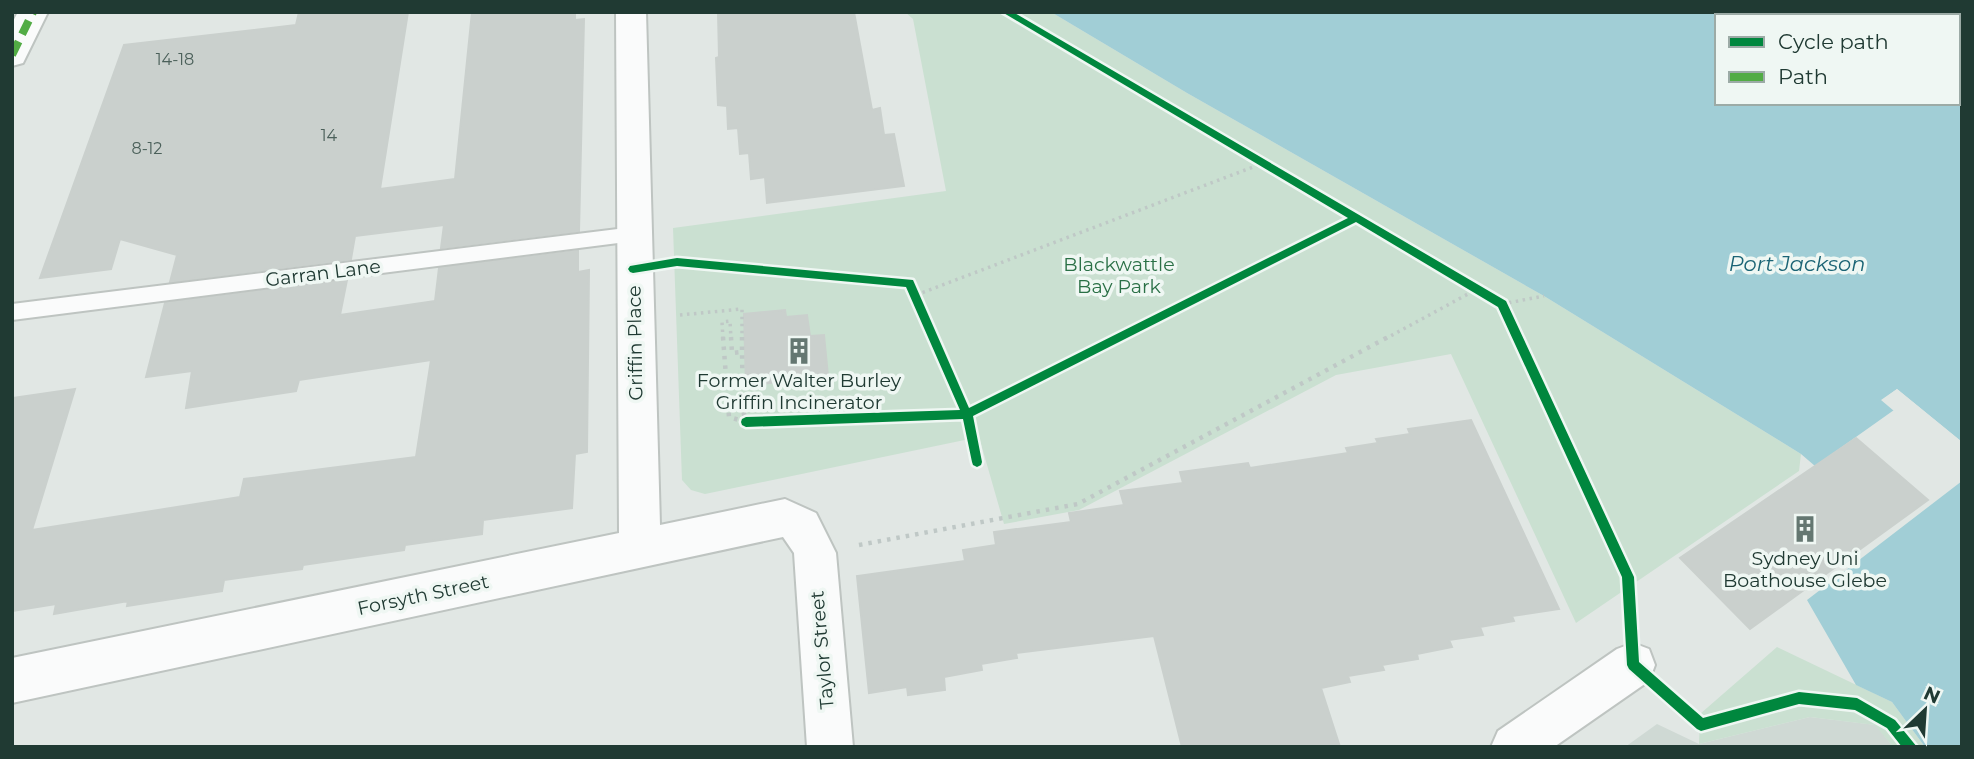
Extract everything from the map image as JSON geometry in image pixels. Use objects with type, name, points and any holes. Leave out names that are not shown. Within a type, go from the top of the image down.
[{"type":"street","points":[[12,55],[33,12]]},
{"type":"street","name":"Griffin Place","points":[[631,12],[640,547]]},
{"type":"street","name":"Forsyth Street","points":[[12,681],[289,625],[640,547],[785,518],[799,523],[815,553]]},
{"type":"street","name":"Taylor Street","points":[[815,553],[830,747]]},
{"type":"street","points":[[1514,747],[1633,665]]},
{"type":"lane","name":"Garran Lane","points":[[12,312],[634,234]]},
{"type":"path","points":[[1250,157],[1273,171]]},
{"type":"path","points":[[916,295],[1261,164]]},
{"type":"path","points":[[1468,282],[1502,304],[1507,316]]},
{"type":"path","points":[[909,283],[921,307]]},
{"type":"path","points":[[815,553],[1078,504],[1479,288]]},
{"type":"path","points":[[1502,304],[1544,296]]},
{"type":"path","points":[[680,315],[742,309],[743,411],[746,422]]},
{"type":"path","points":[[742,352],[732,353],[730,320],[722,322],[726,409],[729,417],[746,422],[760,422]]},
{"type":"shaded area","points":[[1810,717],[1876,725],[1893,747],[1625,747],[1657,724],[1699,744]]},
{"type":"green space","name":"Blackwattle Bay Park","points":[[905,12],[1051,12],[1187,93],[1544,296],[1801,454],[1799,471],[1576,623],[1451,354],[1336,375],[1079,510],[1004,524],[979,437],[705,494],[691,490],[682,480],[673,228],[946,191],[913,19]]},
{"type":"green space","points":[[1777,647],[1892,702],[1925,747],[1893,747],[1875,725],[1810,717],[1699,744],[1700,714]]},
{"type":"water","name":"Port Jackson","points":[[1051,12],[1962,12],[1962,442],[1897,389],[1882,400],[1894,410],[1815,466],[1801,454],[1544,296],[1187,93]]},
{"type":"water","points":[[1962,481],[1962,747],[1925,747],[1892,702],[1856,685],[1807,600]]},
{"type":"pier","points":[[1897,389],[1962,442],[1962,445],[1897,393],[1887,400],[1897,408],[1897,413],[1858,440],[1856,438],[1894,411],[1881,400]]},
{"type":"building","points":[[299,12],[408,12],[380,189],[455,179],[472,12],[575,12],[575,20],[584,19],[579,231],[441,248],[444,225],[355,236],[351,259],[170,282],[177,255],[120,239],[111,269],[40,278],[124,45],[296,25]]},
{"type":"building","points":[[718,12],[854,12],[872,110],[880,108],[884,135],[894,134],[904,186],[767,203],[765,177],[751,179],[749,153],[740,154],[738,128],[728,129],[727,106],[718,105]]},
{"type":"building","points":[[578,251],[578,272],[589,270],[587,452],[575,454],[572,508],[483,520],[482,534],[405,545],[404,550],[303,565],[302,569],[224,580],[222,591],[127,606],[128,601],[54,614],[56,604],[12,611],[12,398],[75,389],[32,530],[240,497],[244,479],[416,457],[431,360],[299,380],[296,391],[186,408],[192,371],[146,377],[165,303],[347,280],[340,315],[435,301],[439,268]]},
{"type":"building","name":"Former Walter Burley Griffin Incinerator","points":[[785,310],[786,317],[807,315],[810,336],[824,335],[828,376],[746,386],[744,314]]},
{"type":"building","points":[[1471,420],[1559,609],[1512,616],[1514,621],[1480,627],[1483,635],[1449,640],[1452,647],[1417,654],[1418,659],[1382,665],[1384,670],[1348,676],[1350,682],[1321,688],[1340,747],[1182,747],[1154,636],[1016,653],[1017,658],[981,664],[982,670],[944,677],[945,690],[908,695],[907,687],[869,693],[857,576],[965,561],[963,550],[996,545],[994,532],[1071,522],[1069,513],[1124,505],[1120,491],[1183,483],[1180,472],[1248,463],[1250,468],[1348,453],[1346,448],[1378,443],[1376,439],[1410,434],[1408,429]]},
{"type":"building","name":"Sydney Uni Boathouse Glebe","points":[[1856,438],[1928,500],[1750,629],[1680,558]]},
{"type":"marked path","points":[[12,55],[33,12]]},
{"type":"cycle path","points":[[1006,12],[1502,304],[1628,577],[1633,665],[1701,725],[1799,698],[1857,704],[1891,724],[1911,747]]},
{"type":"cycle path","points":[[746,422],[967,414],[1356,218]]},
{"type":"cycle path","points":[[633,269],[677,262],[909,283],[967,414],[977,462]]},
{"type":"place","name":"Former Walter Burley Griffin Incinerator","points":[[799,351]]},
{"type":"place","name":"Sydney Uni Boathouse Glebe","points":[[1805,529]]}]
